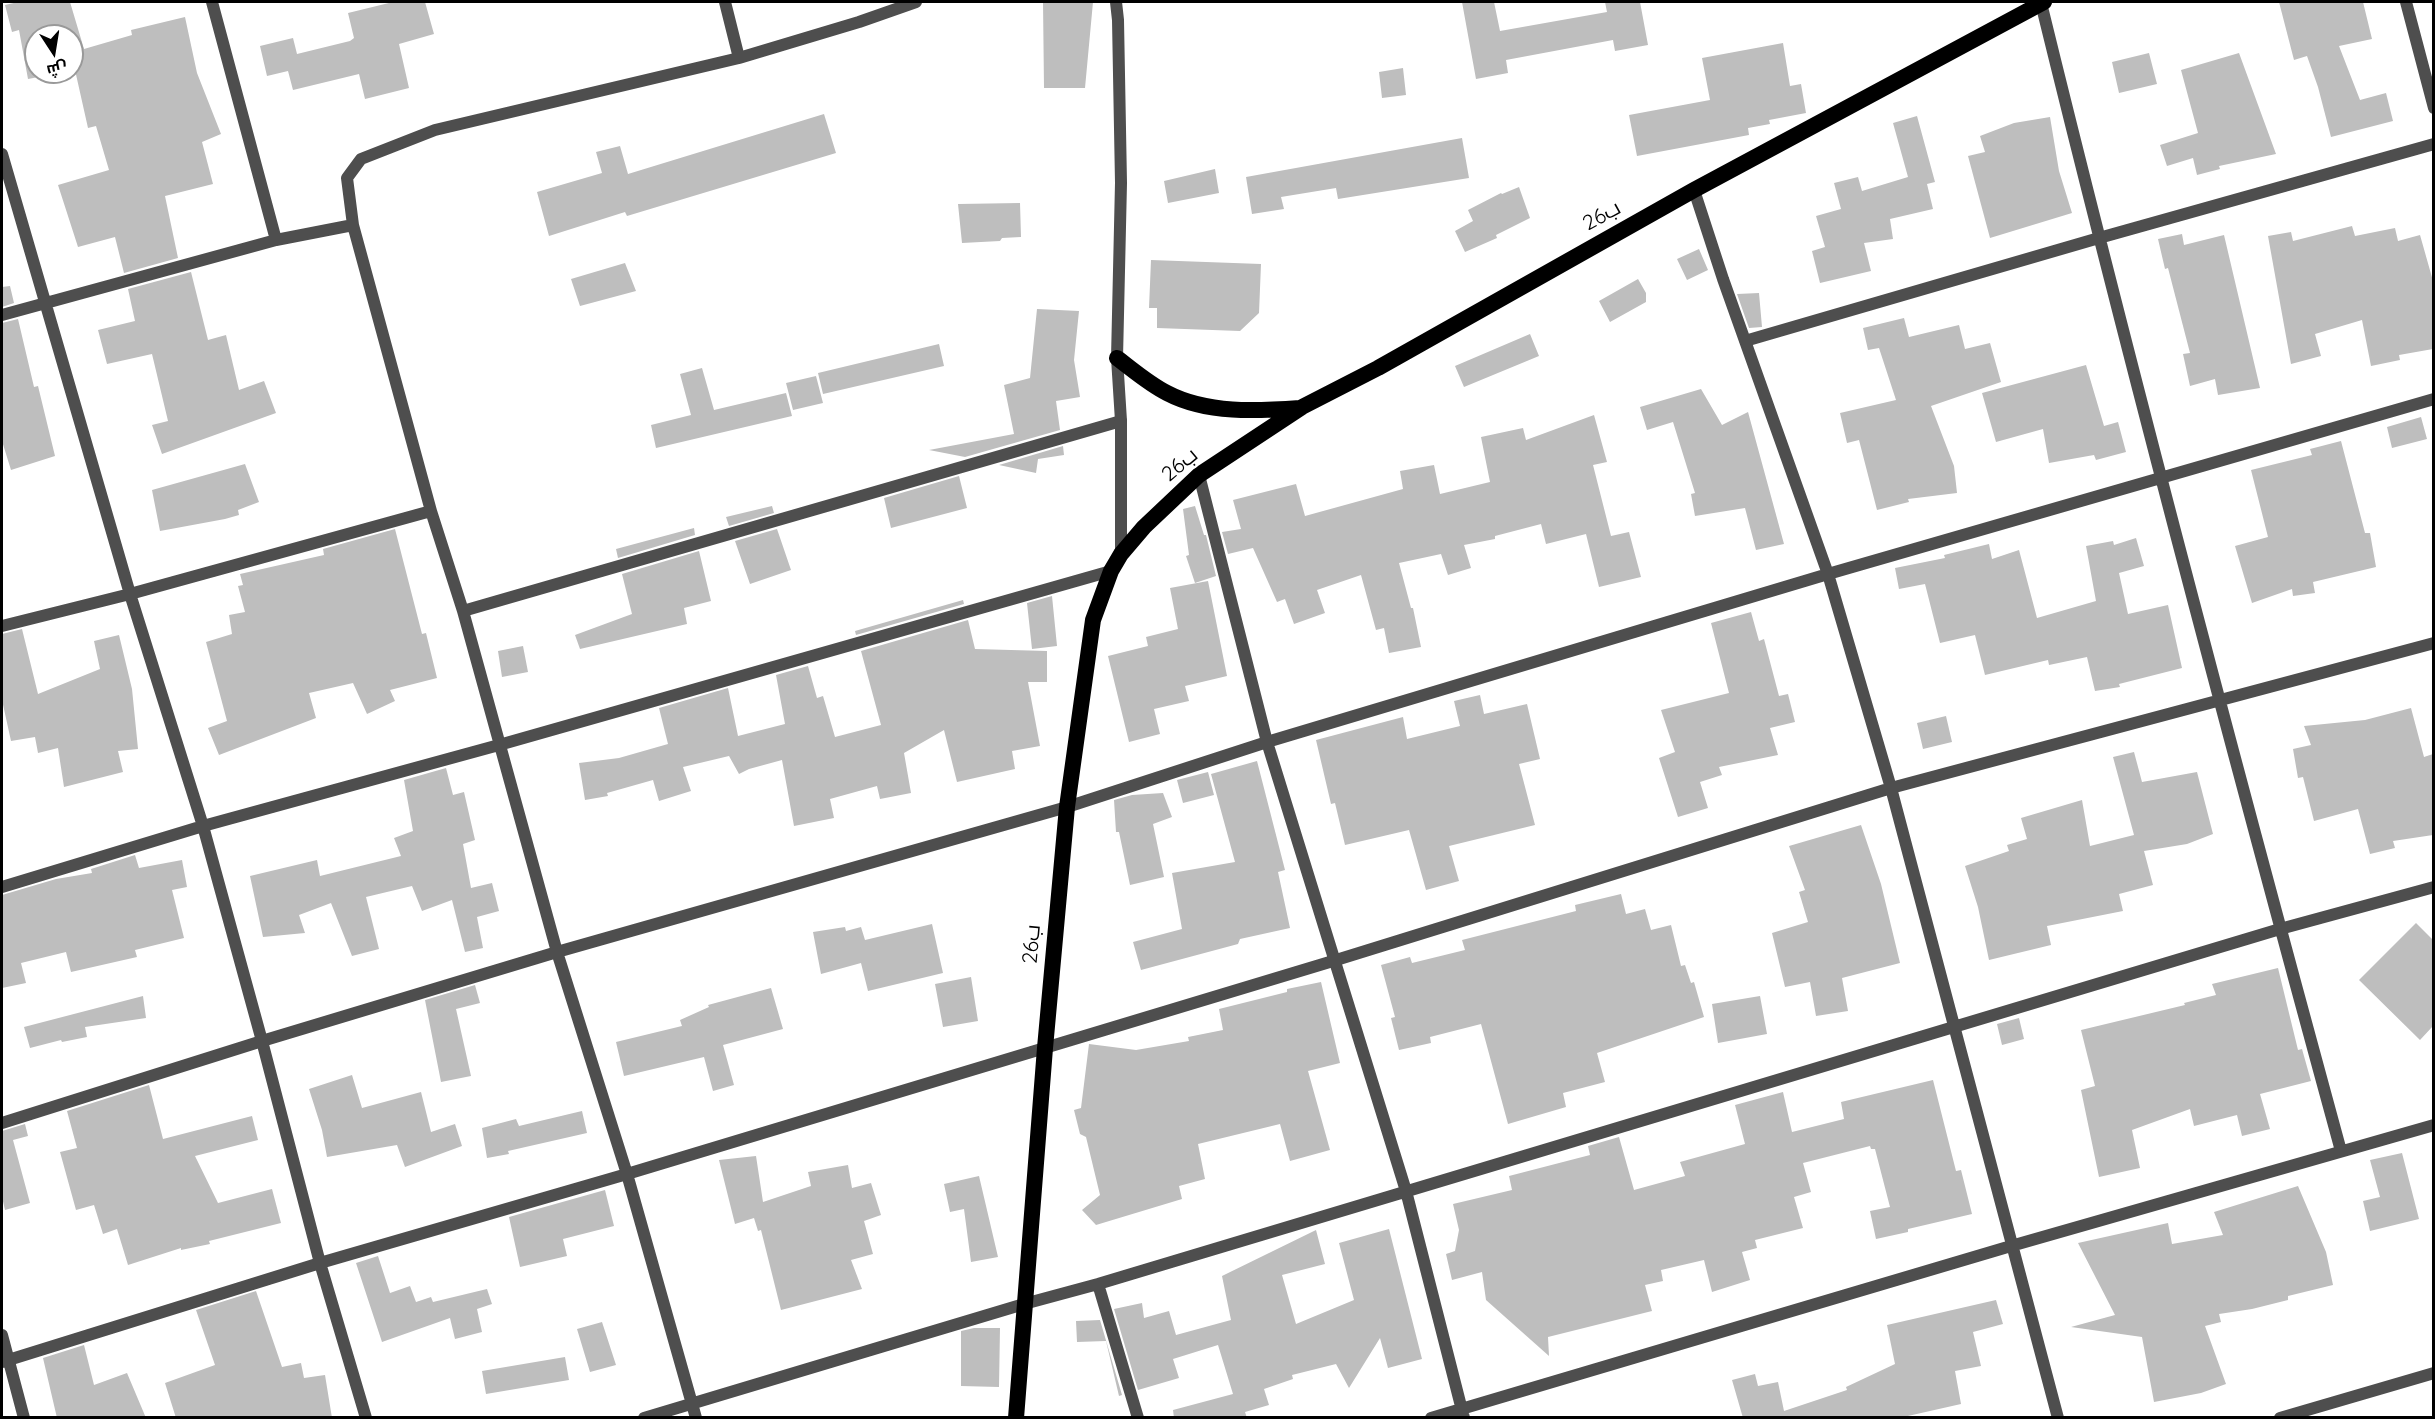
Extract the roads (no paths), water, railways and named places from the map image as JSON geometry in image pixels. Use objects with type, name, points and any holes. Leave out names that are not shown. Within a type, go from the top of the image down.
[{"type":"highway","name":"26ب","points":[[1016,1418],[1045,1048],[1067,807],[1093,620],[1111,571],[1121,554],[1144,527],[1199,475],[1302,407],[1378,368],[1694,190],[2042,2]]},
{"type":"highway","points":[[1117,358],[1167,394],[1191,403],[1233,410],[1302,407]]},
{"type":"street","points":[[212,2],[276,240]]},
{"type":"street","points":[[725,2],[739,58]]},
{"type":"street","points":[[696,1418],[627,1174],[557,952],[463,611],[432,511],[353,225],[346,178],[361,159],[435,130],[739,58],[859,22],[916,2]]},
{"type":"street","points":[[1116,2],[1121,183],[1117,358],[1121,422],[1121,554]]},
{"type":"street","points":[[2042,2],[2098,238],[2280,929],[2341,1151]]},
{"type":"street","points":[[2406,2],[2433,108]]},
{"type":"street","points":[[1745,341],[2098,238],[2433,144]]},
{"type":"street","points":[[2,154],[44,305],[130,594],[203,826],[320,1263],[366,1418]]},
{"type":"street","points":[[1694,190],[1828,574],[1891,788],[2058,1418]]},
{"type":"street","points":[[2,315],[276,240],[353,225]]},
{"type":"street","points":[[2,1123],[262,1041],[557,952],[1067,807],[1267,742],[1828,574],[2433,399]]},
{"type":"street","points":[[463,611],[1121,422]]},
{"type":"street","points":[[1199,475],[1267,742],[1406,1191],[1463,1413]]},
{"type":"street","points":[[2,626],[130,594],[432,511]]},
{"type":"street","points":[[2,887],[203,826],[499,746],[1111,571]]},
{"type":"street","points":[[5,1361],[320,1263],[627,1174],[1334,961],[1891,788],[2433,643]]},
{"type":"street","points":[[644,1418],[2280,929],[2433,887]]},
{"type":"street","points":[[1431,1418],[1463,1413],[2012,1246],[2433,1125]]},
{"type":"street","points":[[1098,1284],[1138,1418]]},
{"type":"street","points":[[2,1335],[5,1361],[24,1418]]},
{"type":"street","points":[[2280,1418],[2433,1373]]}]
